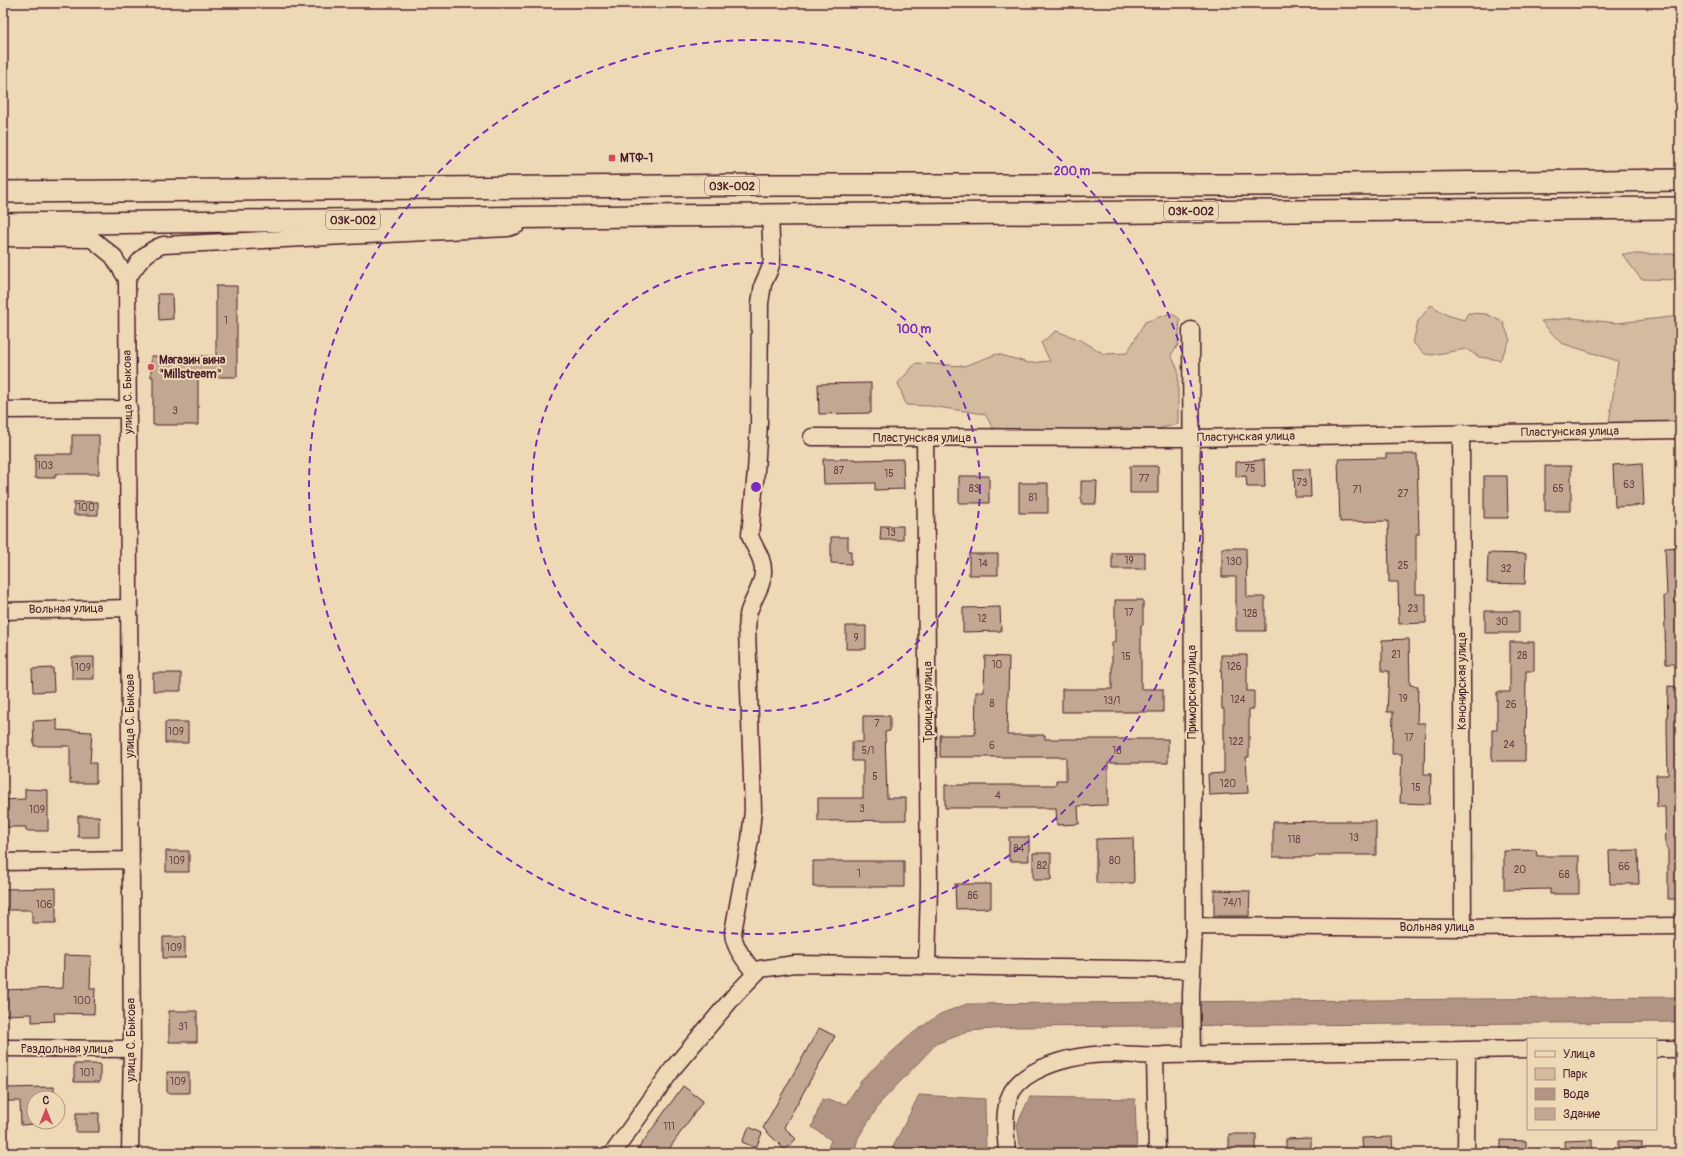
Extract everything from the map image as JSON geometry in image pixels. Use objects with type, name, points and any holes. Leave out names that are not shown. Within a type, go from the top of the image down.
[{"type":"main road","name":"03К-002","points":[[3,192],[757,186],[1261,186],[1680,180]]},
{"type":"main road","name":"03К-002","points":[[3,224],[770,214],[1680,208]]},
{"type":"street","points":[[755,974],[737,949],[733,932],[750,840],[753,810],[747,629],[748,612],[762,583],[764,569],[762,559],[752,543],[750,535],[759,423],[760,303],[763,284],[769,272],[772,261],[770,214]]},
{"type":"street","points":[[3,238],[92,239],[113,256],[127,279],[149,251],[163,245],[508,228],[542,218]]},
{"type":"street","name":"улица С. Быкова","points":[[127,279],[132,1049],[130,1153]]},
{"type":"street","name":"Приморская улица","points":[[1191,330],[1194,926],[1191,995],[1192,1055]]},
{"type":"street","points":[[3,410],[129,409]]},
{"type":"street","name":"Пластунская улица","points":[[812,437],[1191,438],[1680,430]]},
{"type":"street","name":"Канонирская улица","points":[[1461,434],[1464,928]]},
{"type":"street","name":"Троицкая улица","points":[[926,438],[929,886],[927,966]]},
{"type":"street","name":"Вольная улица","points":[[3,611],[129,608]]},
{"type":"street","points":[[3,862],[131,860]]},
{"type":"street","name":"Вольная улица","points":[[1194,926],[1464,928],[1680,926]]},
{"type":"street","points":[[613,1153],[674,1067],[735,995],[760,969],[795,964],[1192,970]]},
{"type":"street","name":"Раздольная улица","points":[[3,1048],[132,1049]]},
{"type":"street","points":[[1007,1153],[1005,1118],[1009,1097],[1020,1080],[1048,1064],[1077,1057],[1113,1054],[1155,1056],[1527,1049]]},
{"type":"street","points":[[1657,1049],[1680,1049]]},
{"type":"street","points":[[1466,1153],[1467,1050]]},
{"type":"street","points":[[1155,1056],[1157,1153]]},
{"type":"green space","points":[[1622,254],[1680,254],[1680,280],[1641,279]]},
{"type":"green space","points":[[1431,305],[1447,315],[1464,320],[1468,313],[1486,314],[1503,322],[1510,340],[1500,360],[1479,357],[1466,349],[1431,355],[1425,354],[1413,343],[1418,321]]},
{"type":"green space","points":[[1171,313],[1180,319],[1178,345],[1171,355],[1178,370],[1178,424],[1157,429],[1122,428],[1030,432],[993,428],[985,414],[930,406],[906,405],[898,383],[916,363],[964,366],[997,354],[1029,363],[1050,361],[1041,343],[1056,331],[1081,340],[1104,354],[1127,353],[1145,322]]},
{"type":"green space","points":[[1680,316],[1680,422],[1609,423],[1618,361],[1561,343],[1541,321],[1572,318],[1617,323]]},
{"type":"water","points":[[1680,997],[1680,1022],[1015,1027],[970,1031],[936,1044],[881,1102],[858,1138],[854,1153],[826,1153],[831,1140],[812,1127],[822,1099],[846,1104],[863,1078],[913,1033],[940,1014],[967,1004]]},
{"type":"water","points":[[919,1095],[985,1099],[986,1153],[890,1153]]},
{"type":"water","points":[[1030,1097],[1135,1099],[1137,1153],[1021,1153],[1017,1124]]},
{"type":"building","points":[[216,286],[237,286],[237,377],[198,377],[198,425],[153,425],[153,377],[151,377],[151,356],[216,356]]},
{"type":"building","points":[[158,294],[172,294],[173,319],[159,320]]},
{"type":"building","points":[[871,383],[871,413],[819,414],[818,384]]},
{"type":"building","points":[[72,435],[99,435],[99,474],[55,474],[55,478],[35,478],[35,454],[72,454]]},
{"type":"building","points":[[1386,454],[1417,454],[1419,534],[1416,534],[1416,594],[1426,594],[1426,623],[1399,624],[1398,582],[1389,582],[1388,521],[1340,522],[1338,459],[1386,458]]},
{"type":"building","points":[[823,459],[903,459],[904,489],[875,490],[875,483],[824,484]]},
{"type":"building","points":[[1264,460],[1265,487],[1247,487],[1246,476],[1236,477],[1236,462]]},
{"type":"building","points":[[1642,463],[1644,505],[1615,507],[1613,465]]},
{"type":"building","points":[[1130,466],[1158,466],[1158,493],[1130,493]]},
{"type":"building","points":[[1545,466],[1571,466],[1571,511],[1545,511]]},
{"type":"building","points":[[1294,469],[1310,469],[1311,497],[1295,497]]},
{"type":"building","points":[[959,476],[989,476],[989,503],[959,503]]},
{"type":"building","points":[[1484,476],[1507,476],[1508,518],[1484,518]]},
{"type":"building","points":[[1081,481],[1097,481],[1096,504],[1081,504]]},
{"type":"building","points":[[1019,483],[1048,483],[1048,513],[1019,513]]},
{"type":"building","points":[[74,502],[98,502],[98,515],[74,515]]},
{"type":"building","points":[[881,526],[903,526],[903,540],[880,540]]},
{"type":"building","points":[[831,537],[848,537],[848,551],[851,551],[851,564],[831,563]]},
{"type":"building","points":[[1680,547],[1680,664],[1666,664],[1664,596],[1667,595],[1665,548]]},
{"type":"building","points":[[1222,548],[1246,548],[1247,597],[1265,597],[1265,631],[1236,631],[1236,577],[1222,577]]},
{"type":"building","points":[[1112,553],[1145,553],[1145,569],[1112,569]]},
{"type":"building","points":[[1488,553],[1526,554],[1525,584],[1487,583]]},
{"type":"building","points":[[969,554],[998,554],[998,575],[969,575]]},
{"type":"building","points":[[1115,600],[1143,600],[1143,625],[1141,625],[1141,689],[1163,689],[1163,712],[1062,712],[1062,689],[1112,689],[1112,642],[1115,642]]},
{"type":"building","points":[[1000,607],[1001,631],[963,632],[963,608]]},
{"type":"building","points":[[1485,611],[1519,611],[1519,633],[1485,633]]},
{"type":"building","points":[[846,626],[866,626],[866,649],[846,649]]},
{"type":"building","points":[[1409,639],[1410,685],[1418,686],[1417,723],[1425,723],[1424,774],[1431,774],[1430,804],[1400,803],[1402,754],[1392,754],[1393,712],[1387,712],[1389,671],[1382,671],[1382,640]]},
{"type":"building","points":[[1510,642],[1534,642],[1534,671],[1526,671],[1525,761],[1492,761],[1492,730],[1497,730],[1497,692],[1510,692]]},
{"type":"building","points":[[1221,655],[1247,655],[1247,691],[1254,691],[1254,709],[1249,709],[1249,757],[1246,757],[1248,793],[1209,795],[1208,774],[1224,773],[1224,709],[1222,709]]},
{"type":"building","points":[[985,656],[1009,657],[1007,735],[1045,735],[1045,739],[1168,739],[1168,763],[1108,763],[1108,805],[1078,806],[1079,824],[1057,825],[1056,808],[945,808],[945,785],[1056,785],[1056,780],[1066,780],[1066,757],[940,757],[940,735],[975,735],[976,692],[984,692]]},
{"type":"building","points":[[72,657],[94,657],[94,679],[72,679]]},
{"type":"building","points":[[53,668],[54,691],[33,692],[32,669]]},
{"type":"building","points":[[153,673],[181,673],[181,691],[153,691]]},
{"type":"building","points":[[1668,686],[1680,687],[1680,899],[1668,899],[1668,848],[1666,848],[1665,807],[1657,807],[1656,775],[1668,775]]},
{"type":"building","points":[[863,716],[890,716],[890,731],[885,732],[887,798],[906,798],[906,820],[818,821],[818,798],[863,798],[863,761],[852,761],[852,742],[863,742]]},
{"type":"building","points":[[57,720],[57,730],[92,732],[90,763],[96,763],[96,783],[70,783],[70,746],[34,746],[33,721]]},
{"type":"building","points":[[165,722],[188,722],[188,743],[165,743]]},
{"type":"building","points":[[25,789],[48,790],[48,831],[26,831],[26,827],[3,827],[3,800],[25,799]]},
{"type":"building","points":[[78,816],[99,816],[99,837],[78,837]]},
{"type":"building","points":[[1376,821],[1376,855],[1273,857],[1273,822]]},
{"type":"building","points":[[1009,837],[1029,837],[1029,861],[1009,861]]},
{"type":"building","points":[[1133,838],[1134,883],[1096,883],[1096,839]]},
{"type":"building","points":[[1536,850],[1537,856],[1579,856],[1579,894],[1550,894],[1550,889],[1504,890],[1504,851]]},
{"type":"building","points":[[1638,850],[1639,884],[1610,884],[1609,851]]},
{"type":"building","points":[[166,851],[189,851],[189,872],[166,872]]},
{"type":"building","points":[[1033,853],[1051,853],[1051,880],[1033,880]]},
{"type":"building","points":[[813,861],[904,861],[904,887],[813,887]]},
{"type":"building","points":[[955,884],[991,884],[991,908],[956,909]]},
{"type":"building","points":[[56,888],[56,923],[32,923],[32,910],[3,910],[3,889]]},
{"type":"building","points":[[1214,890],[1250,891],[1249,916],[1214,916]]},
{"type":"building","points":[[163,937],[185,937],[185,958],[163,958]]},
{"type":"building","points":[[64,955],[91,956],[90,988],[95,988],[94,1014],[54,1013],[55,1021],[32,1022],[32,1014],[3,1015],[3,990],[63,988]]},
{"type":"building","points":[[169,1011],[197,1011],[197,1042],[169,1042]]},
{"type":"building","points":[[819,1028],[835,1036],[784,1127],[796,1139],[785,1150],[763,1128]]},
{"type":"building","points":[[74,1064],[100,1064],[100,1082],[74,1082]]},
{"type":"building","points":[[167,1072],[189,1072],[189,1093],[167,1093]]},
{"type":"building","points":[[683,1086],[703,1101],[666,1153],[635,1153]]},
{"type":"building","points":[[54,1087],[54,1090],[26,1090],[26,1125],[21,1125],[20,1101],[3,1101],[3,1088]]},
{"type":"building","points":[[76,1113],[99,1113],[99,1132],[76,1132]]},
{"type":"building","points":[[749,1127],[762,1133],[756,1148],[742,1142]]},
{"type":"building","points":[[1229,1134],[1256,1134],[1256,1153],[1229,1153]]},
{"type":"building","points":[[1392,1137],[1393,1153],[1363,1153],[1362,1138]]},
{"type":"building","points":[[1311,1138],[1311,1153],[1286,1153],[1286,1139]]},
{"type":"building","points":[[1501,1140],[1526,1141],[1526,1153],[1501,1153]]},
{"type":"building","points":[[1592,1140],[1592,1153],[1565,1153],[1564,1141]]},
{"type":"building","points":[[1618,1141],[1642,1142],[1642,1153],[1618,1153]]},
{"type":"place","name":"МТФ-1","points":[[612,158]]},
{"type":"place","name":"Магазин вина \"Millstream\"","points":[[151,367]]}]
